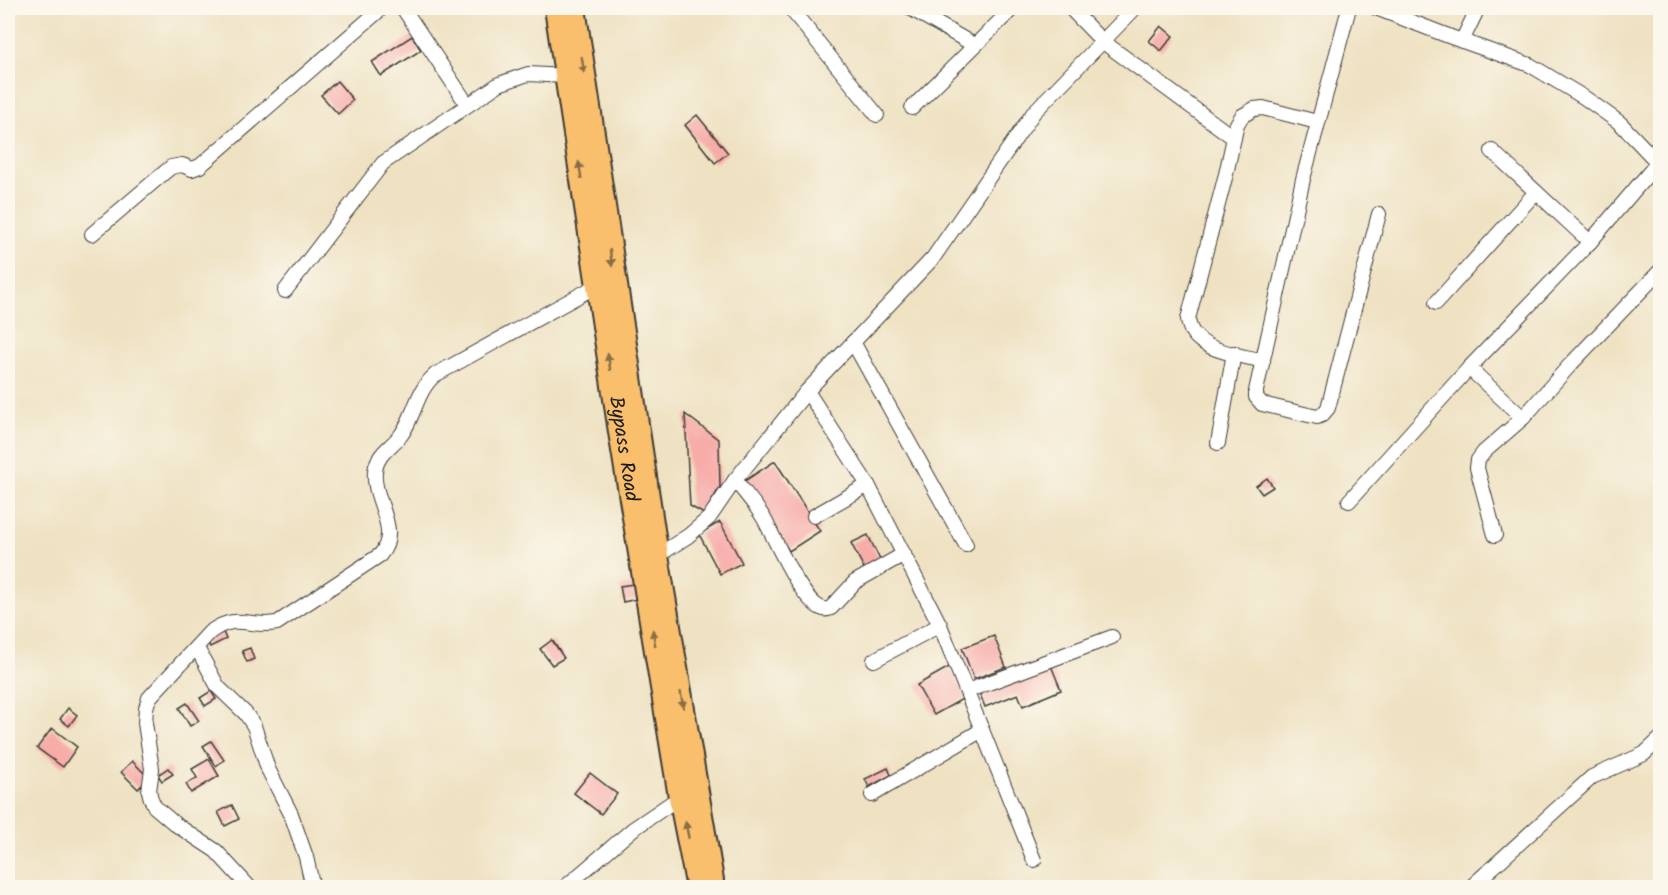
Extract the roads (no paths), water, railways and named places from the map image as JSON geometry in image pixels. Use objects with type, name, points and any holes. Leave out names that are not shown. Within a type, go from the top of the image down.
[{"type":"main road","name":"Bypass Road","points":[[556,8],[680,797],[698,888]]},
{"type":"main road","name":"Bypass Road","points":[[574,8],[657,556],[713,888]]},
{"type":"street","points":[[92,234],[171,167],[182,165],[192,169],[200,166],[382,8]]},
{"type":"street","points":[[403,8],[467,104]]},
{"type":"street","points":[[790,8],[877,115]]},
{"type":"street","points":[[910,8],[974,45]]},
{"type":"street","points":[[912,108],[1013,8]]},
{"type":"street","points":[[1070,8],[1102,41],[1234,138]]},
{"type":"street","points":[[657,556],[688,536],[708,518],[735,480],[807,391],[891,305],[933,258],[1034,112],[1135,8]]},
{"type":"street","points":[[1350,8],[1317,122],[1256,391],[1258,401],[1317,417],[1326,412],[1332,398],[1379,214]]},
{"type":"street","points":[[1349,501],[1469,368],[1590,242],[1660,163],[1620,123],[1585,98],[1530,65],[1462,41],[1396,11],[1376,8]]},
{"type":"street","points":[[1462,41],[1478,8]]},
{"type":"street","points":[[285,291],[383,163],[467,104],[500,84],[516,77],[542,74],[566,76]]},
{"type":"street","points":[[1263,361],[1205,345],[1196,339],[1189,328],[1188,319],[1237,124],[1242,116],[1254,109],[1263,108],[1317,122]]},
{"type":"street","points":[[1492,151],[1590,242]]},
{"type":"street","points":[[1436,303],[1536,192]]},
{"type":"street","points":[[1495,535],[1477,468],[1478,460],[1523,418],[1555,381],[1660,271]]},
{"type":"street","points":[[250,888],[216,851],[175,824],[155,807],[149,791],[152,769],[145,723],[149,698],[210,632],[221,624],[231,621],[267,625],[277,623],[381,555],[387,547],[389,529],[377,493],[375,472],[379,458],[405,429],[426,383],[435,375],[598,285]]},
{"type":"street","points":[[853,342],[966,545]]},
{"type":"street","points":[[1218,443],[1234,353]]},
{"type":"street","points":[[1469,368],[1523,418]]},
{"type":"street","points":[[807,391],[868,486],[940,625],[1034,860]]},
{"type":"street","points":[[735,480],[762,516],[802,590],[821,610],[826,611],[831,608],[855,582],[904,554]]},
{"type":"street","points":[[814,516],[868,486]]},
{"type":"street","points":[[874,660],[940,625]]},
{"type":"street","points":[[967,691],[1112,637]]},
{"type":"street","points":[[197,648],[218,687],[246,714],[254,726],[268,769],[291,814],[306,857],[313,888]]},
{"type":"street","points":[[872,795],[982,730]]},
{"type":"street","points":[[1470,888],[1592,777],[1644,753],[1660,739]]},
{"type":"street","points":[[564,888],[633,829],[680,797]]}]
